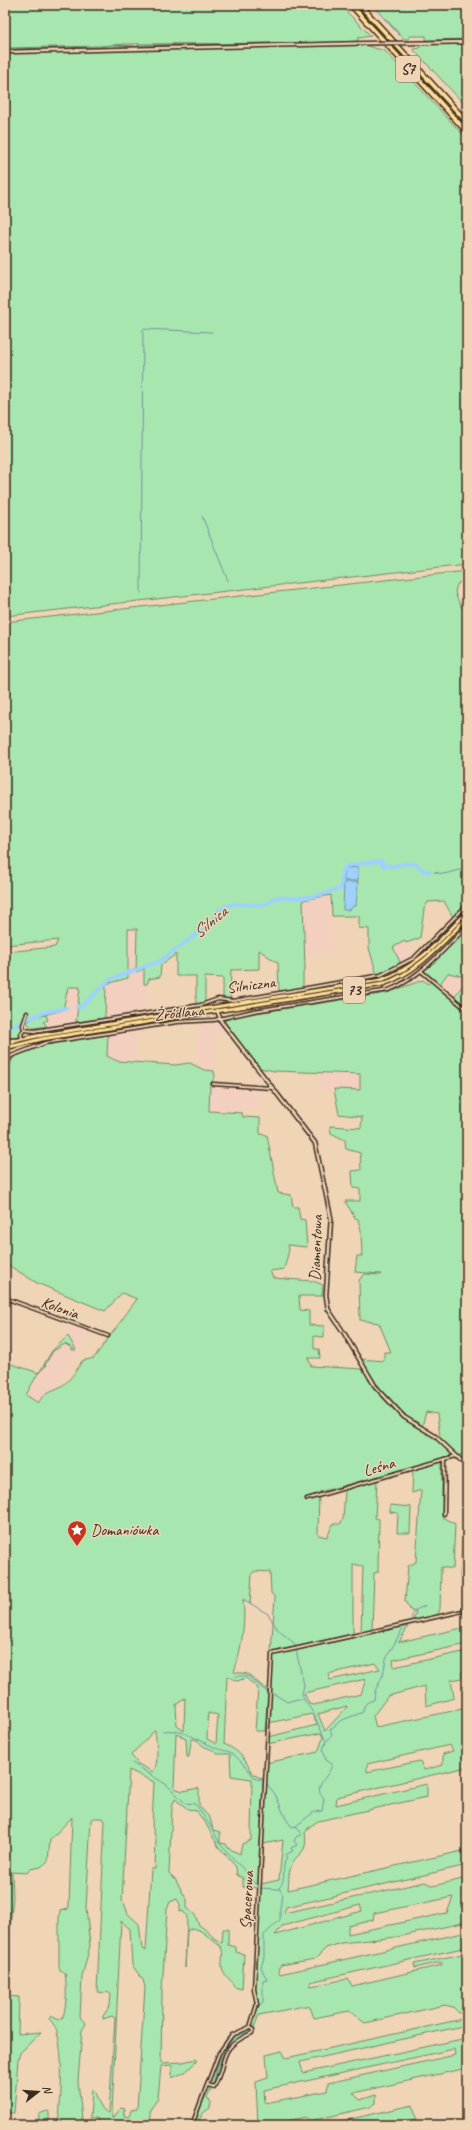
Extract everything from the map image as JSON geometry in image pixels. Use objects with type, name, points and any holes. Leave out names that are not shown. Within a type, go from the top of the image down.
[{"type":"highway","name":"S7","points":[[351,5],[467,132]]},
{"type":"highway","name":"S7","points":[[360,5],[467,122]]},
{"type":"main road","name":"73","points":[[5,1041],[366,983],[391,977],[420,959],[467,912]]},
{"type":"main road","name":"73","points":[[5,1048],[17,1044],[388,982],[418,966],[467,918]]},
{"type":"street","points":[[5,52],[467,42]]},
{"type":"street","name":"Silniczna","points":[[24,1030],[34,1031],[121,1018],[201,1005],[214,1000],[233,1001],[381,975],[396,969],[418,955],[467,905]]},
{"type":"street","name":"Źródlana","points":[[5,1066],[14,1055],[47,1043],[177,1022],[220,1019],[254,1011],[389,990],[404,983],[421,971],[466,928]]},
{"type":"street","points":[[421,971],[467,1010]]},
{"type":"street","name":"Diamentowa","points":[[214,1000],[220,1019],[312,1138],[316,1147],[332,1225],[326,1295],[327,1307],[344,1332],[375,1386],[404,1417],[434,1436],[467,1466]]},
{"type":"street","points":[[25,1051],[21,1034],[24,1030],[23,1025],[28,1013]]},
{"type":"street","points":[[213,1084],[272,1088]]},
{"type":"street","name":"Kolonia","points":[[5,1298],[108,1336]]},
{"type":"street","name":"Leśna","points":[[307,1499],[456,1456]]},
{"type":"street","points":[[444,1514],[445,1459]]},
{"type":"street","name":"Spacerowa","points":[[251,2028],[257,2004],[254,1989],[272,1654],[467,1610]]},
{"type":"street","points":[[192,2125],[208,2085],[216,2058],[225,2043],[232,2035],[251,2028],[252,2033],[236,2041],[227,2049],[216,2081],[212,2086],[208,2085]]},
{"type":"shaded area","points":[[331,895],[332,955],[305,955],[302,900]]},
{"type":"shaded area","points":[[137,928],[136,971],[144,968],[144,984],[147,984],[147,1013],[105,1018],[106,984],[128,978],[127,929]]},
{"type":"shaded area","points":[[405,941],[414,957],[401,964],[393,947]]},
{"type":"shaded area","points":[[448,973],[467,977],[467,980],[453,998],[439,985]]},
{"type":"shaded area","points":[[80,986],[76,1022],[34,1029],[29,1028],[27,1021],[53,1011],[68,987]]},
{"type":"shaded area","points":[[219,1021],[228,1033],[215,1033],[214,1071],[204,1070],[198,1067],[198,1022]]},
{"type":"shaded area","points":[[137,1031],[136,1062],[117,1061],[107,1056],[108,1035]]},
{"type":"shaded area","points":[[318,1073],[360,1074],[360,1090],[318,1089]]},
{"type":"shaded area","points":[[210,1084],[259,1088],[258,1108],[241,1107],[242,1113],[209,1111]]},
{"type":"shaded area","points":[[73,1325],[91,1334],[43,1406],[26,1396],[53,1348],[64,1341]]},
{"type":"green space","points":[[5,5],[334,5],[337,9],[344,9],[371,36],[358,38],[358,41],[326,43],[126,44],[5,48]]},
{"type":"green space","points":[[373,5],[467,5],[467,39],[426,40],[426,36],[409,36],[409,39],[404,39]]},
{"type":"green space","points":[[467,43],[467,107],[413,49],[420,48],[420,44]]},
{"type":"green space","points":[[291,44],[138,46],[138,45]]},
{"type":"green space","points":[[111,45],[135,46],[133,48],[5,51],[5,49],[100,47]]},
{"type":"green space","points":[[364,45],[385,51],[467,139],[467,564],[5,616],[5,53]]},
{"type":"green space","points":[[467,571],[467,581],[458,583],[455,593],[462,608],[467,607],[467,903],[453,917],[444,901],[428,902],[424,909],[420,938],[406,943],[405,941],[393,947],[401,964],[377,975],[369,948],[369,929],[359,928],[359,916],[332,916],[331,895],[303,900],[305,970],[303,973],[303,988],[279,991],[278,963],[259,950],[259,969],[231,970],[230,1000],[223,999],[223,978],[205,977],[205,1002],[196,1005],[196,976],[176,976],[176,954],[161,965],[160,977],[149,979],[147,984],[144,984],[144,969],[136,972],[137,929],[128,929],[128,978],[106,984],[105,1018],[76,1022],[80,987],[68,987],[63,1010],[40,1016],[46,1015],[48,1020],[43,1022],[47,1026],[34,1028],[27,1022],[32,1019],[25,1021],[19,1037],[5,1039],[5,952],[55,947],[58,940],[5,945],[5,622]]},
{"type":"green space","points":[[465,929],[467,931],[467,977],[448,973],[439,985],[424,971]]},
{"type":"green space","points":[[423,980],[428,984],[431,981],[453,998],[467,980],[467,1453],[319,1492],[318,1535],[327,1537],[333,1524],[340,1524],[343,1519],[345,1490],[377,1480],[375,1518],[379,1519],[378,1572],[374,1573],[372,1630],[361,1633],[363,1566],[353,1564],[353,1634],[271,1652],[275,1598],[271,1593],[270,1572],[256,1571],[252,1573],[250,1604],[243,1600],[244,1618],[242,1636],[234,1672],[248,1674],[268,1691],[265,1731],[255,1731],[258,1688],[246,1678],[237,1681],[227,1676],[224,1744],[240,1754],[251,1771],[263,1779],[258,1888],[243,1887],[243,1878],[237,1875],[236,1867],[218,1846],[205,1822],[196,1811],[188,1809],[175,1799],[172,1806],[169,1873],[175,1879],[187,1900],[187,1908],[195,1915],[199,1925],[222,1943],[223,1929],[228,1929],[228,1945],[236,1947],[236,1952],[244,1954],[242,1989],[234,1987],[223,1971],[222,1951],[220,1946],[201,1931],[192,1928],[187,1931],[185,1968],[187,1917],[183,1911],[180,1912],[180,1904],[177,1899],[170,1902],[167,1909],[162,1991],[161,2063],[183,2062],[196,2059],[196,2062],[185,2072],[172,2078],[172,2065],[161,2066],[158,2098],[150,2110],[150,2125],[101,2125],[97,2118],[90,2118],[92,2089],[103,2109],[109,2113],[115,2018],[112,2016],[103,2019],[103,2016],[110,2006],[111,1993],[97,1992],[105,1821],[103,1818],[93,1818],[91,1820],[86,1907],[90,1946],[82,1976],[80,2017],[86,2024],[82,2030],[78,2081],[82,2119],[80,2125],[58,2125],[61,2085],[61,2052],[55,2026],[49,2019],[51,2016],[59,2020],[63,2017],[66,2001],[65,1973],[60,1971],[59,1966],[59,1918],[60,1911],[68,1909],[69,1906],[72,1817],[50,1840],[48,1861],[41,1867],[30,1869],[27,1873],[12,1872],[13,1898],[8,1946],[5,1946],[5,1362],[38,1373],[26,1395],[38,1403],[47,1393],[66,1383],[82,1361],[94,1358],[137,1299],[122,1293],[105,1311],[37,1283],[5,1263],[5,1073],[14,1057],[44,1045],[108,1035],[107,1056],[117,1061],[175,1065],[190,1063],[204,1070],[214,1071],[215,1077],[210,1084],[209,1111],[242,1113],[243,1117],[260,1118],[260,1134],[267,1135],[278,1193],[291,1195],[293,1207],[298,1207],[300,1219],[305,1220],[307,1247],[288,1245],[289,1250],[284,1269],[270,1271],[273,1278],[313,1281],[323,1285],[322,1296],[299,1296],[300,1310],[309,1311],[309,1325],[324,1326],[324,1337],[314,1336],[314,1349],[319,1349],[320,1358],[308,1358],[311,1366],[363,1369],[373,1387],[403,1419],[436,1439],[440,1436],[437,1414],[426,1412],[422,1426],[412,1420],[387,1397],[361,1359],[384,1361],[384,1352],[391,1352],[379,1323],[360,1320],[359,1280],[365,1274],[381,1274],[355,1272],[357,1256],[362,1256],[361,1230],[358,1219],[355,1218],[345,1201],[360,1201],[360,1189],[353,1188],[352,1171],[361,1170],[360,1153],[346,1149],[345,1140],[331,1133],[330,1126],[361,1128],[362,1117],[339,1114],[334,1089],[360,1090],[360,1074],[274,1071],[260,1068],[224,1021],[236,1016],[387,993]],"holes":[[[185,1698],[184,1731],[177,1726],[176,1705]],[[208,1713],[218,1715],[216,1744],[207,1739]],[[155,1730],[157,1752],[153,1772],[138,1764],[131,1755]],[[176,1734],[186,1738],[187,1757],[189,1757],[191,1740],[194,1739],[217,1754],[230,1754],[231,1776],[252,1779],[251,1840],[242,1844],[240,1854],[228,1848],[226,1844],[220,1843],[220,1832],[213,1830],[210,1818],[199,1806],[199,1788],[183,1791],[174,1788]],[[129,1770],[154,1782],[152,1826],[156,1839],[155,1869],[151,1869],[146,1951],[142,1949],[139,1924],[128,1914],[122,1901]],[[121,1921],[130,1929],[132,1965],[143,1980],[145,1987],[137,2109],[131,2110],[129,2117],[124,2116],[125,2109],[121,2108],[114,2117],[112,2117],[112,2112]]]},
{"type":"green space","points":[[68,1336],[76,1350],[72,1350],[72,1348],[65,1344],[53,1351],[45,1365],[46,1366],[40,1371],[52,1351]]},
{"type":"green space","points":[[442,1462],[442,1517],[455,1524],[453,1569],[441,1567],[440,1609],[437,1616],[413,1621],[416,1611],[411,1611],[405,1601],[408,1566],[416,1562],[421,1490],[412,1493],[413,1470]]},
{"type":"green space","points":[[390,1505],[411,1507],[410,1533],[397,1533],[398,1513],[390,1512]]},
{"type":"green space","points":[[463,1529],[467,1529],[467,1575],[460,1577]]},
{"type":"green space","points":[[408,1626],[399,1642],[467,1627],[467,1644],[393,1660],[394,1667],[467,1651],[467,1671],[461,1672],[462,1678],[451,1680],[454,1698],[426,1706],[425,1686],[388,1696],[373,1716],[376,1727],[467,1708],[467,1767],[337,1797],[336,1805],[427,1784],[427,1797],[318,1821],[309,1827],[305,1833],[305,1846],[293,1862],[290,1870],[288,1890],[467,1850],[467,1865],[286,1907],[284,1913],[425,1882],[433,1886],[467,1878],[467,1922],[397,1937],[341,1943],[326,1948],[315,1959],[281,1965],[278,1969],[280,1974],[467,1932],[467,1947],[310,1982],[311,1986],[348,1979],[352,1986],[442,1965],[441,1962],[415,1968],[414,1964],[467,1953],[467,2012],[459,2013],[453,2007],[445,2005],[365,2023],[349,2011],[314,2018],[310,2007],[304,2006],[259,2015],[252,2032],[234,2041],[223,2053],[213,2086],[209,2084],[221,2051],[231,2039],[249,2029],[258,2005],[255,1990],[261,1884],[279,1880],[283,1840],[263,1844],[266,1763],[318,1752],[323,1738],[321,1733],[267,1744],[268,1737],[317,1725],[312,1714],[268,1723],[273,1655]],"holes":[[[375,1663],[380,1669],[330,1680],[328,1674]],[[366,1679],[361,1694],[314,1705],[309,1704],[304,1693]],[[347,1706],[347,1707],[325,1731],[318,1714]],[[450,1745],[453,1751],[443,1754],[443,1765],[424,1770],[420,1761],[367,1772],[367,1764]],[[453,1897],[447,1913],[348,1934],[348,1926],[373,1920],[374,1913]],[[360,1905],[362,1911],[275,1935],[282,1926]]]},
{"type":"green space","points":[[5,1996],[19,1997],[18,2034],[41,2032],[20,2053],[18,2059],[14,2113],[5,2112]]},
{"type":"green space","points":[[467,2018],[467,2025],[300,2062],[303,2073],[467,2038],[467,2068],[353,2093],[360,2100],[376,2095],[376,2103],[370,2107],[310,2121],[305,2117],[269,2125],[258,2125],[256,2082],[268,2078],[266,2055],[282,2051],[286,2058]],"holes":[[[454,2049],[455,2055],[328,2083],[327,2091],[265,2103],[264,2090]]]},
{"type":"green space","points":[[208,2086],[212,2088],[207,2098],[211,2102],[210,2108],[203,2113],[196,2125],[192,2125]]},
{"type":"green space","points":[[413,2105],[416,2119],[389,2125],[324,2125]]},
{"type":"green space","points":[[47,2111],[49,2112],[49,2122],[51,2125],[38,2125],[39,2114]]},
{"type":"water","points":[[358,867],[358,881],[344,881],[344,871],[347,868]]},
{"type":"water","points":[[344,882],[358,882],[356,906],[353,906],[350,910],[343,910]]},
{"type":"waterway","points":[[372,5],[399,35]]},
{"type":"waterway","points":[[141,593],[143,329],[212,332]]},
{"type":"waterway","points":[[202,516],[228,581]]},
{"type":"waterway","name":"Silnica","points":[[77,1007],[81,1007],[109,980],[160,961],[211,924],[217,912],[232,904],[264,905],[277,897],[306,897],[341,889],[342,872],[346,866],[382,861],[382,865],[393,866],[409,863],[419,866],[423,871],[430,871]]},
{"type":"waterway","name":"Silnica","points":[[434,872],[444,874],[467,868]]},
{"type":"waterway","name":"Silnica","points":[[5,1027],[6,1025],[10,1027],[25,1022],[27,1019],[46,1012],[66,1008]]},
{"type":"waterway","points":[[243,1599],[268,1614],[278,1630],[294,1643],[296,1647]]},
{"type":"waterway","points":[[406,1622],[411,1621],[413,1611],[425,1606]]},
{"type":"waterway","points":[[327,1741],[332,1735],[330,1730],[340,1721],[363,1712],[366,1704],[374,1700],[375,1691],[383,1675],[386,1659],[404,1626]]},
{"type":"waterway","points":[[194,2125],[202,2103],[214,2080],[221,2052],[236,2036],[250,2031],[258,2007],[263,2002],[263,1981],[267,1980],[261,1967],[264,1958],[264,1935],[280,1920],[280,1907],[283,1895],[279,1888],[284,1877],[284,1865],[287,1858],[285,1855],[293,1851],[291,1848],[297,1845],[294,1841],[296,1837],[302,1834],[296,1826],[314,1812],[322,1811],[324,1798],[319,1789],[322,1781],[331,1769],[332,1764],[326,1760],[323,1750],[326,1742],[314,1714],[304,1700],[302,1694],[304,1685],[296,1650]]},
{"type":"waterway","points":[[236,1676],[248,1676],[267,1692]]},
{"type":"waterway","points":[[271,1692],[287,1702],[297,1699],[302,1700]]},
{"type":"waterway","points":[[163,1731],[177,1731],[184,1733],[218,1749],[227,1751],[239,1760],[256,1779],[264,1780]]},
{"type":"waterway","points":[[132,1763],[167,1785],[184,1802]]},
{"type":"waterway","points":[[266,1783],[275,1794],[286,1819],[292,1827],[296,1826]]},
{"type":"waterway","points":[[186,1803],[195,1804],[212,1829],[219,1843],[259,1888],[279,1889]]},
{"type":"place","name":"Domaniówka","points":[[77,1547]]}]
